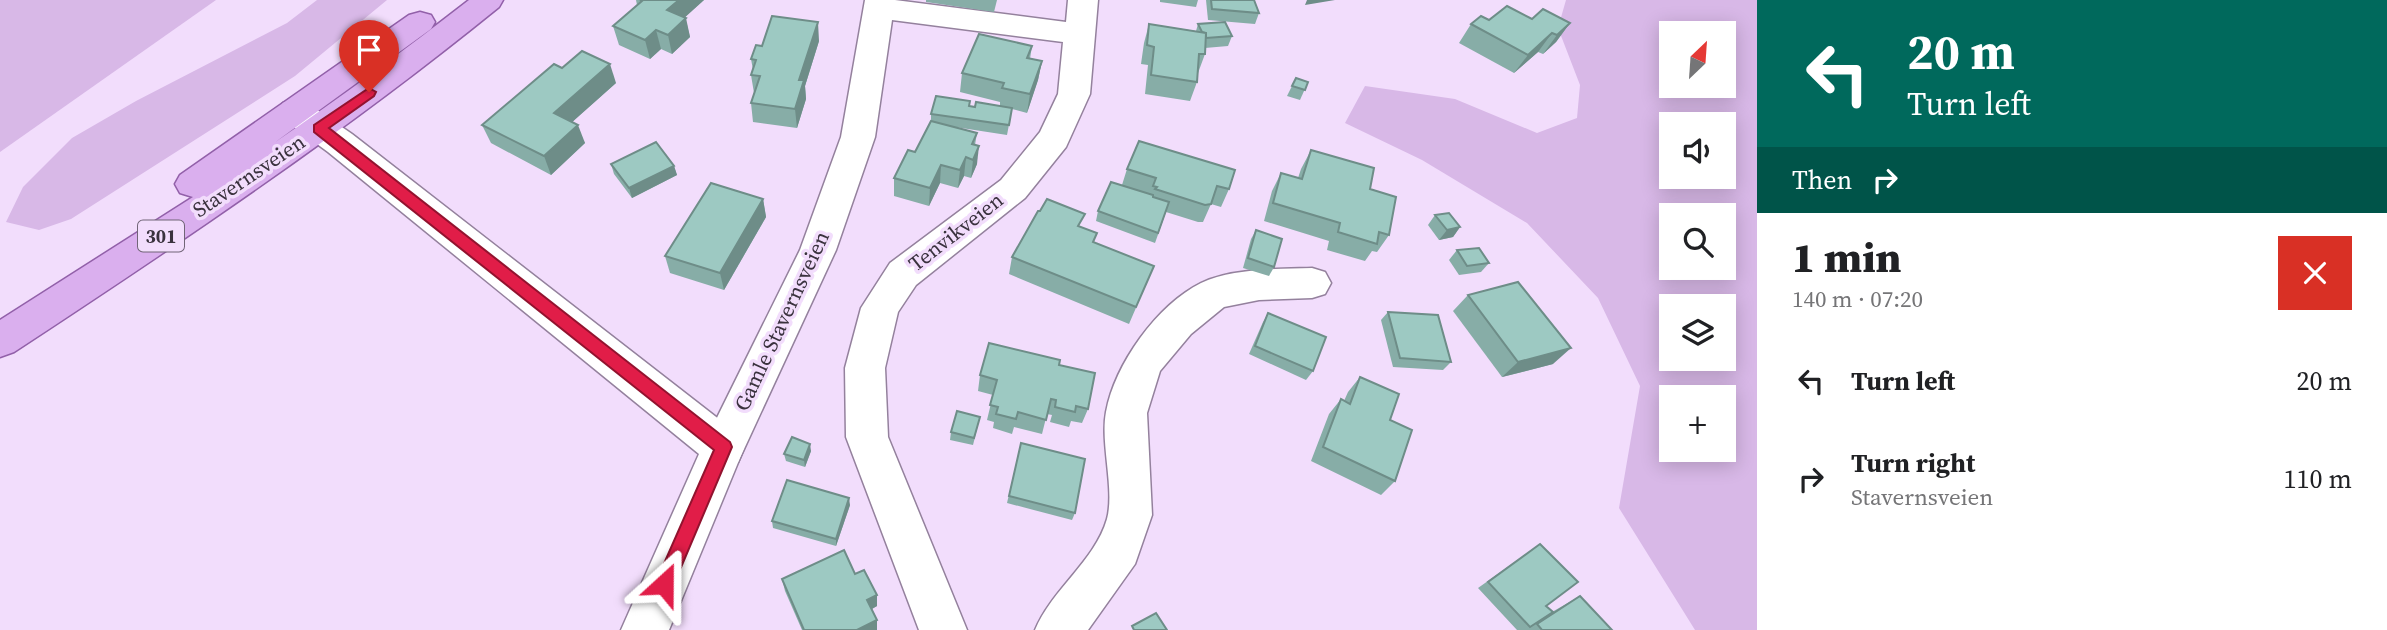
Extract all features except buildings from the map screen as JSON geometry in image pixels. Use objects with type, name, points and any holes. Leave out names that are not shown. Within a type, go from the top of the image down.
[{"type":"main road","name":"Stavernsveien","points":[[0,340],[229,191],[307,119],[450,0]]},
{"type":"main road","name":"Stavernsveien","points":[[0,309],[204,176],[307,119],[488,0]]},
{"type":"street","points":[[879,4],[1081,17]]},
{"type":"street","name":"Gamle Stavernsveien","points":[[645,630],[723,447],[822,240],[858,137],[879,4]]},
{"type":"street","name":"Tenvikveien","points":[[943,630],[867,437],[865,368],[880,308],[903,274],[1013,189],[1054,138],[1074,94],[1081,17]]},
{"type":"street","points":[[307,119],[723,447]]},
{"type":"street","points":[[1059,630],[1119,550],[1129,515],[1126,413],[1143,363],[1177,323],[1214,294],[1259,285],[1312,283]]},
{"type":"shaded area","points":[[0,0],[216,0],[0,152]]},
{"type":"shaded area","points":[[317,0],[387,0],[295,76],[71,219],[39,230],[6,222],[23,187],[72,138],[136,101],[287,23]]},
{"type":"shaded area","points":[[1566,0],[1757,0],[1757,630],[1695,630],[1619,508],[1640,386],[1598,298],[1527,223],[1422,160],[1345,123],[1365,86],[1455,99],[1537,133],[1577,118],[1580,85],[1558,28]]},
{"type":"route","points":[[369,92],[319,128],[723,447],[664,584]]}]
